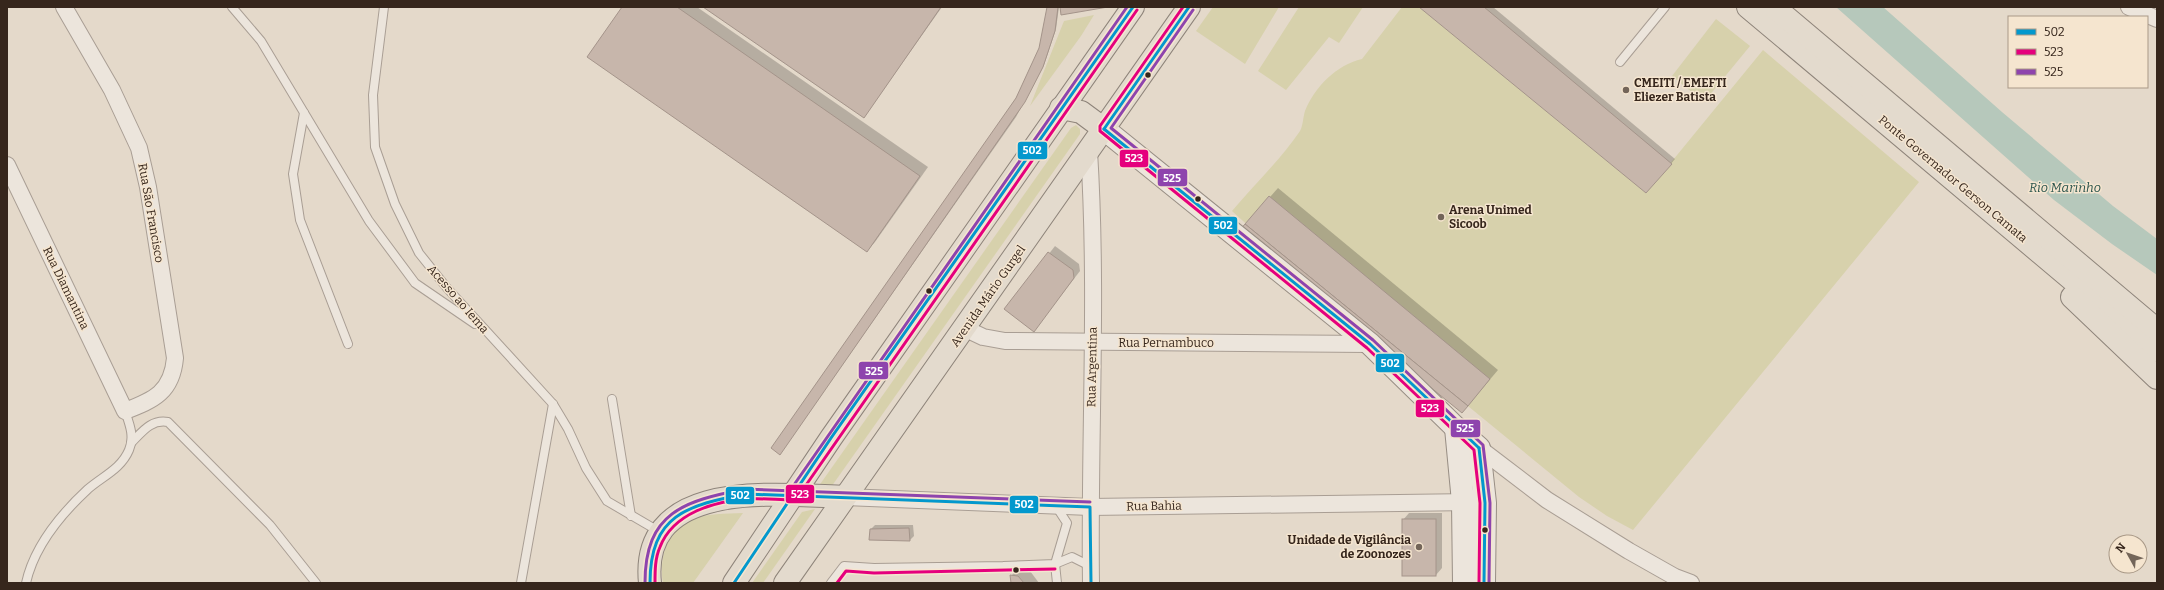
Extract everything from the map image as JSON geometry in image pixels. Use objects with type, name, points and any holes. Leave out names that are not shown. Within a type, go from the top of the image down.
[{"type":"main road","points":[[734,583],[1061,108],[1133,7]]},
{"type":"main road","name":"Avenida Mário Gurgel","points":[[785,583],[1189,7]]},
{"type":"main road","name":"Ponte Governador Gerson Camata","points":[[1748,7],[2157,351]]},
{"type":"main road","name":"Ponte Governador Gerson Camata","points":[[1774,7],[2157,330]]},
{"type":"main road","points":[[1061,108],[1080,112],[1104,129]]},
{"type":"main road","points":[[1911,144],[2157,378]]},
{"type":"main road","points":[[650,583],[649,572],[652,552],[660,532],[674,518],[685,511],[712,500],[746,494],[845,497]]},
{"type":"street","name":"Rua São Francisco","points":[[64,7],[112,90],[139,148],[148,187],[175,358],[171,380],[165,388],[144,404],[125,411]]},
{"type":"street","points":[[2129,7],[2157,19]]},
{"type":"street","points":[[1104,129],[1370,344],[1456,428],[1547,500],[1629,551],[1675,577],[1691,583]]},
{"type":"street","name":"Rua Argentina","points":[[1089,151],[1092,187],[1093,343],[1090,507],[1091,583]]},
{"type":"street","name":"Rua Diamantina","points":[[7,166],[125,411]]},
{"type":"street","name":"Rua Pernambuco","points":[[964,328],[983,336],[1005,341],[1093,343],[1370,344]]},
{"type":"street","points":[[1456,428],[1463,502],[1464,583]]},
{"type":"street","points":[[1480,448],[1485,503],[1484,583]]},
{"type":"street","name":"Rua Bahia","points":[[845,497],[1090,507],[1463,502],[1485,503]]},
{"type":"lane","points":[[232,7],[261,41],[369,221],[415,282],[485,331]]},
{"type":"lane","name":"Acesso ao Iema","points":[[384,7],[374,95],[376,146],[395,204],[419,253],[485,331],[553,404],[568,429],[586,468],[607,501],[660,532]]},
{"type":"lane","points":[[1620,62],[1665,7]]},
{"type":"lane","points":[[304,113],[292,174],[300,220],[348,344]]},
{"type":"lane","points":[[612,399],[631,516]]},
{"type":"lane","points":[[521,583],[553,404]]},
{"type":"lane","points":[[26,583],[29,570],[39,550],[59,519],[89,488],[121,464],[130,449],[132,432],[125,411]]},
{"type":"lane","points":[[130,443],[148,426],[160,420],[168,422],[270,525],[316,583]]},
{"type":"lane","points":[[1056,506],[1067,523],[1055,564],[1057,583]]},
{"type":"lane","points":[[831,583],[844,566],[874,568],[1055,564],[1072,557],[1090,566]]},
{"type":"shaded area","points":[[1213,7],[1279,7],[1245,64],[1196,31]]},
{"type":"shaded area","points":[[1299,7],[1363,7],[1339,43],[1329,37],[1286,90],[1258,71]]},
{"type":"shaded area","points":[[1402,7],[1419,7],[1646,193],[1763,50],[1919,182],[1633,530],[1607,516],[1579,497],[1254,231],[1232,211],[1293,141],[1302,127],[1305,111],[1314,94],[1335,72],[1352,62],[1362,59]]},
{"type":"shaded area","points":[[1094,15],[1081,36],[1030,106],[1064,21]]},
{"type":"shaded area","points":[[1716,19],[1750,46],[1704,102],[1672,76]]},
{"type":"shaded area","points":[[1076,125],[1080,129],[1080,134],[829,490],[816,490],[1071,128]]},
{"type":"shaded area","points":[[815,509],[763,583],[752,583],[802,512]]},
{"type":"shaded area","points":[[743,513],[693,583],[663,583],[663,555],[670,538],[675,531],[690,520],[703,516]]},
{"type":"water","name":"Rio Marinho","points":[[1836,7],[1883,7],[2002,112],[2113,206],[2157,239],[2157,275],[2112,244],[2054,200]]},
{"type":"building","points":[[622,7],[677,7],[920,176],[867,252],[587,57]]},
{"type":"building","points":[[703,7],[941,7],[864,118]]},
{"type":"building","points":[[1047,7],[1058,7],[1055,31],[1043,67],[1025,102],[780,455],[771,448],[1016,98],[1039,48]]},
{"type":"building","points":[[1060,7],[1108,7],[1061,15]]},
{"type":"building","points":[[1419,7],[1484,7],[1672,164],[1646,193]]},
{"type":"building","points":[[1269,196],[1490,379],[1468,406],[1245,224]]},
{"type":"building","points":[[1245,224],[1468,406],[1462,413],[1239,231]]},
{"type":"building","points":[[1048,252],[1073,270],[1074,278],[1034,332],[1004,309]]},
{"type":"building","name":"Unidade de Vigilância de Zoonozes","points":[[1402,519],[1436,519],[1436,576],[1402,576]]},
{"type":"building","points":[[909,528],[910,541],[869,540],[870,529]]},
{"type":"building","points":[[1010,575],[1018,576],[1024,583],[1011,583]]},
{"type":"transit line","name":"525","points":[[789,492],[1127,7]]},
{"type":"transit line","name":"502","points":[[734,583],[831,438],[1133,7]]},
{"type":"transit line","name":"523","points":[[1183,7],[1100,126],[1100,131],[1367,348],[1474,450],[1480,503],[1479,583]]},
{"type":"transit line","name":"502","points":[[1104,129],[1189,7]]},
{"type":"transit line","name":"523","points":[[655,583],[655,569],[658,551],[666,535],[685,517],[709,506],[735,500],[793,500],[797,498],[1137,10]]},
{"type":"transit line","name":"525","points":[[1193,10],[1111,128],[1373,340],[1483,445],[1490,503],[1489,583]]},
{"type":"transit line","name":"502","points":[[1104,129],[1370,344],[1479,448]]},
{"type":"transit line","name":"502","points":[[1479,448],[1485,503],[1484,583]]},
{"type":"transit line","name":"525","points":[[645,583],[647,559],[652,540],[661,525],[672,514],[687,505],[704,499],[745,489],[1090,502]]},
{"type":"transit line","name":"502","points":[[650,583],[652,560],[657,542],[665,528],[676,517],[690,509],[706,503],[746,494],[1090,507],[1091,583]]},
{"type":"transit line","name":"523","points":[[837,583],[846,571],[874,573],[1055,569]]},
{"type":"place","name":"CMEITI / EMEFTI Eliezer Batista","points":[[1626,90]]},
{"type":"place","name":"Arena Unimed Sicoob","points":[[1441,217]]},
{"type":"place","name":"Unidade de Vigilância de Zoonozes","points":[[1419,547]]}]
